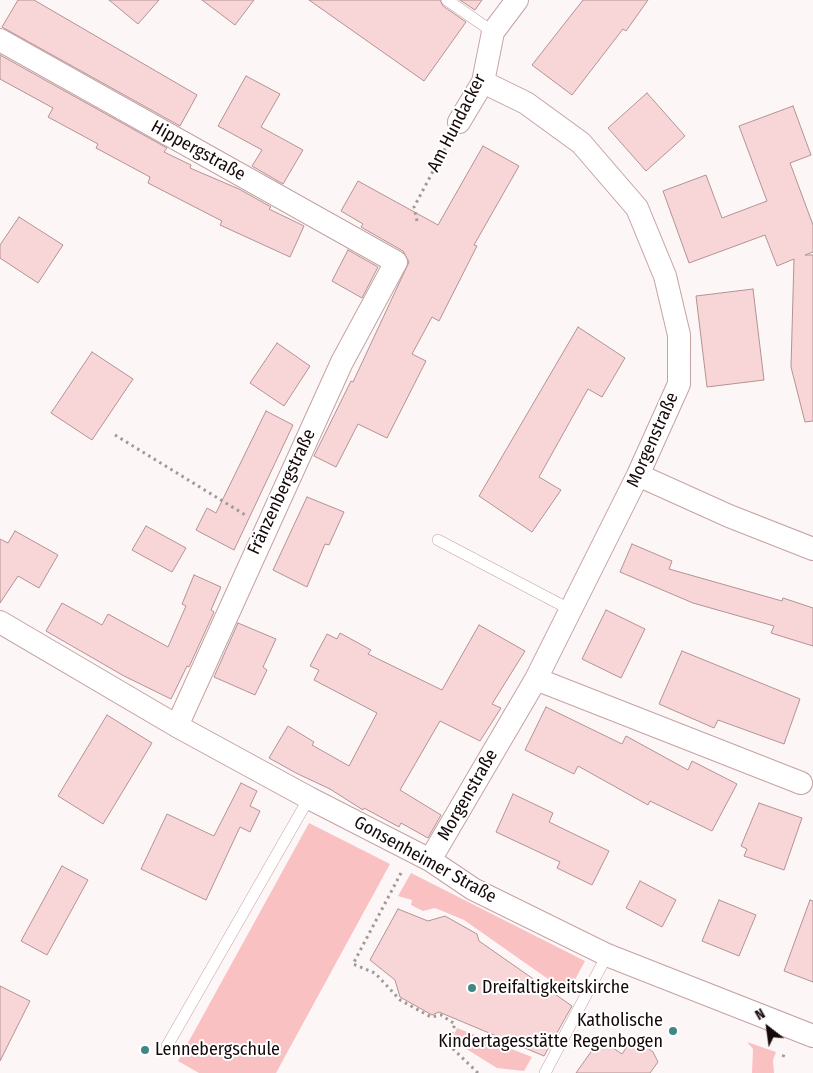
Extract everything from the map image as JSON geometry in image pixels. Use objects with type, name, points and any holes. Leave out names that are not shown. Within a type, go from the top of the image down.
[{"type":"street","name":"Am Hundacker","points":[[460,122],[483,82],[493,32],[517,0]]},
{"type":"street","name":"Hippergstraße","points":[[0,40],[396,262]]},
{"type":"street","name":"Morgenstraße","points":[[422,855],[536,679],[638,475],[679,384],[679,335],[665,276],[637,208],[580,143],[526,103],[483,82]]},
{"type":"street","name":"Fränzenbergstraße","points":[[177,726],[342,362],[396,262]]},
{"type":"street","points":[[638,475],[729,516],[813,549]]},
{"type":"street","name":"Gonsenheimer Straße","points":[[0,622],[177,726],[309,798],[422,855],[473,889],[607,955],[813,1036]]},
{"type":"street","points":[[536,679],[801,783]]},
{"type":"lane","points":[[447,0],[493,32]]},
{"type":"lane","points":[[438,540],[571,610]]},
{"type":"lane","points":[[167,1046],[309,798]]},
{"type":"lane","points":[[545,1073],[607,955]]},
{"type":"path","name":"Am Hundacker","points":[[417,221],[414,207],[460,122]]},
{"type":"path","points":[[115,435],[266,527]]},
{"type":"path","points":[[422,855],[353,964],[375,973],[400,1000],[432,1017],[441,1015],[455,1024],[448,1044],[478,1073]]},
{"type":"shaded area","points":[[309,823],[390,864],[276,1073],[199,1073],[178,1061]]},
{"type":"shaded area","points":[[411,873],[585,961],[568,993],[464,920],[435,908],[423,911],[411,905],[412,900],[398,896]]},
{"type":"shaded area","points":[[457,1028],[532,1057],[524,1071],[497,1068],[452,1040]]},
{"type":"shaded area","points":[[747,1042],[776,1052],[773,1060],[774,1073],[752,1073],[753,1049]]},
{"type":"building","points":[[18,0],[34,0],[197,95],[180,126],[2,27]]},
{"type":"building","points":[[109,0],[159,0],[138,24]]},
{"type":"building","points":[[202,0],[254,0],[235,25]]},
{"type":"building","points":[[309,0],[440,0],[443,6],[466,22],[424,81]]},
{"type":"building","points":[[460,0],[482,0],[475,10]]},
{"type":"building","points":[[583,0],[648,0],[626,31],[623,29],[572,95],[532,65]]},
{"type":"building","points":[[0,55],[167,148],[164,152],[191,165],[190,168],[239,189],[271,207],[269,209],[304,226],[290,257],[220,225],[222,221],[148,183],[150,177],[96,148],[98,144],[48,117],[53,108],[0,79]]},
{"type":"building","points":[[246,76],[280,94],[261,127],[303,150],[283,184],[252,166],[262,150],[218,126]]},
{"type":"building","points":[[647,93],[685,136],[646,171],[608,128]]},
{"type":"building","points":[[793,106],[811,155],[790,163],[813,225],[813,252],[805,255],[813,255],[813,421],[805,422],[791,367],[794,259],[777,266],[765,235],[689,263],[663,191],[706,175],[722,218],[767,201],[739,126]]},
{"type":"building","points":[[483,146],[519,166],[474,245],[477,246],[439,321],[432,317],[412,354],[426,361],[387,438],[358,424],[336,467],[314,456],[351,381],[353,382],[409,262],[403,251],[361,227],[363,224],[341,211],[358,181],[438,225]]},
{"type":"building","points":[[19,217],[63,245],[38,283],[0,258],[0,245]]},
{"type":"building","points":[[348,250],[378,267],[362,298],[332,281]]},
{"type":"building","points":[[753,289],[764,380],[707,387],[696,296]]},
{"type":"building","points":[[578,327],[625,358],[602,397],[588,389],[539,477],[561,490],[532,532],[479,496]]},
{"type":"building","points":[[277,343],[310,366],[284,406],[250,383]]},
{"type":"building","points":[[92,352],[133,379],[92,440],[51,413]]},
{"type":"building","points":[[266,411],[293,425],[234,550],[196,530],[207,508],[216,513]]},
{"type":"building","points":[[307,497],[344,512],[329,545],[325,544],[307,587],[273,570]]},
{"type":"building","points":[[146,526],[186,548],[172,572],[132,550]]},
{"type":"building","points":[[15,531],[58,555],[39,588],[18,576],[0,603],[0,539],[8,543]]},
{"type":"building","points":[[632,544],[672,561],[669,569],[782,601],[783,598],[813,608],[813,646],[771,633],[774,626],[693,603],[620,572]]},
{"type":"building","points":[[194,575],[221,587],[211,610],[214,612],[189,667],[187,666],[171,699],[124,676],[46,631],[62,603],[102,625],[108,614],[168,647],[186,606],[182,604]]},
{"type":"building","points":[[606,610],[645,629],[621,678],[582,659]]},
{"type":"building","points":[[238,623],[276,639],[263,667],[267,670],[255,695],[214,677]]},
{"type":"building","points":[[479,625],[525,651],[492,704],[501,708],[480,741],[440,721],[400,790],[441,815],[428,838],[401,823],[399,827],[364,808],[363,810],[330,789],[269,758],[288,726],[314,742],[312,745],[349,766],[377,713],[314,680],[319,670],[310,666],[327,634],[337,639],[340,633],[371,650],[368,654],[442,690]]},
{"type":"building","points":[[682,651],[800,699],[784,744],[718,720],[714,728],[659,704]]},
{"type":"building","points":[[546,707],[622,744],[626,736],[688,770],[692,761],[737,784],[712,831],[650,801],[648,805],[578,766],[574,774],[525,750]]},
{"type":"building","points":[[107,715],[152,743],[103,824],[58,796]]},
{"type":"building","points":[[241,783],[257,791],[250,806],[260,811],[250,832],[240,827],[206,900],[141,869],[167,814],[214,836]]},
{"type":"building","points":[[513,794],[553,813],[549,822],[609,851],[592,885],[557,868],[560,862],[496,832]]},
{"type":"building","points":[[759,803],[802,818],[784,870],[744,856],[747,849],[741,846]]},
{"type":"building","points":[[62,866],[88,880],[47,955],[21,941]]},
{"type":"building","points":[[640,881],[676,900],[662,927],[626,908]]},
{"type":"building","points":[[719,900],[756,915],[739,956],[702,941]]},
{"type":"building","points":[[810,900],[813,901],[813,982],[784,971]]},
{"type":"building","name":"Dreifaltigkeitskirche","points":[[398,909],[428,921],[445,916],[477,934],[479,941],[572,1006],[544,1056],[439,1012],[432,1015],[400,997],[395,980],[370,960]]},
{"type":"building","points":[[0,986],[30,1001],[0,1061]]},
{"type":"building","points":[[600,1039],[622,1054],[630,1042],[641,1043],[653,1052],[658,1062],[650,1073],[576,1073]]},
{"type":"place","name":"Dreifaltigkeitskirche","points":[[472,988]]},
{"type":"place","name":"Katholische Kindertagesstätte Regenbogen","points":[[673,1031]]},
{"type":"place","name":"Lennebergschule","points":[[145,1050]]}]
